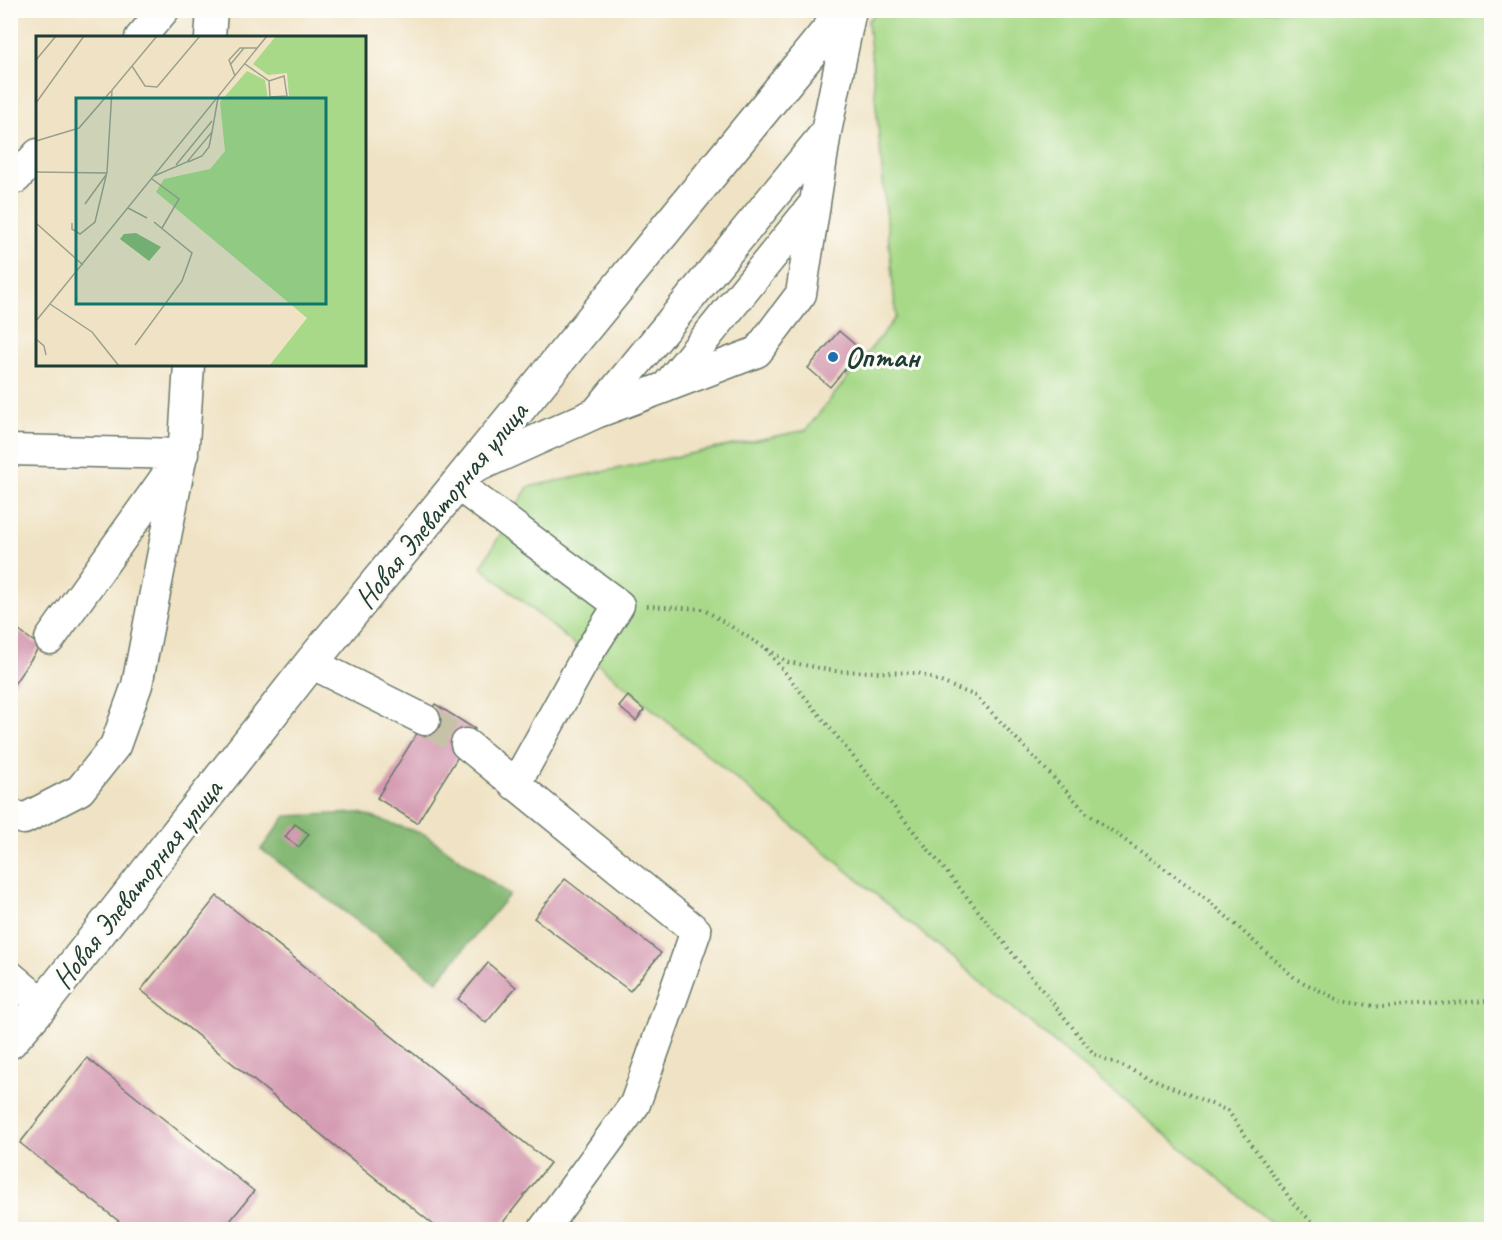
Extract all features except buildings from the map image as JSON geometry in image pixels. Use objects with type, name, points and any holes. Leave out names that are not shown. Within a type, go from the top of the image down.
[{"type":"main road","name":"Новая Элеваторная улица","points":[[10,1042],[43,1004],[311,663],[845,10]]},
{"type":"lane","points":[[142,36],[164,10]]},
{"type":"lane","points":[[210,36],[212,10]]},
{"type":"lane","points":[[515,784],[587,655],[619,605],[464,477],[596,413],[757,352],[801,294],[826,132],[851,10]]},
{"type":"lane","points":[[596,413],[826,132]]},
{"type":"lane","points":[[10,180],[16,178],[36,156]]},
{"type":"lane","points":[[666,387],[815,203]]},
{"type":"lane","points":[[10,814],[24,819],[80,790],[115,746],[137,685],[183,454],[189,366]]},
{"type":"lane","points":[[10,450],[183,454]]},
{"type":"lane","points":[[50,639],[183,454]]},
{"type":"lane","points":[[311,663],[425,720]]},
{"type":"lane","points":[[466,744],[696,931],[635,1104],[543,1230]]},
{"type":"lane","points":[[10,976],[43,1004]]},
{"type":"path","points":[[619,605],[703,609],[788,662],[835,671],[918,673],[976,696],[1087,813],[1208,900],[1296,979],[1341,1001],[1381,1007],[1491,1002]]},
{"type":"path","points":[[763,646],[1094,1054],[1228,1111],[1296,1207],[1321,1230]]},
{"type":"green space","points":[[877,11],[1491,11],[1491,1229],[1279,1229],[481,567],[528,487],[806,430],[896,317],[868,21]]},
{"type":"green space","points":[[360,813],[426,835],[509,895],[437,981],[261,849],[286,816]]},
{"type":"tunnel","points":[[425,720],[466,744]]},
{"type":"place","name":"Оптан","points":[[833,357]]}]
